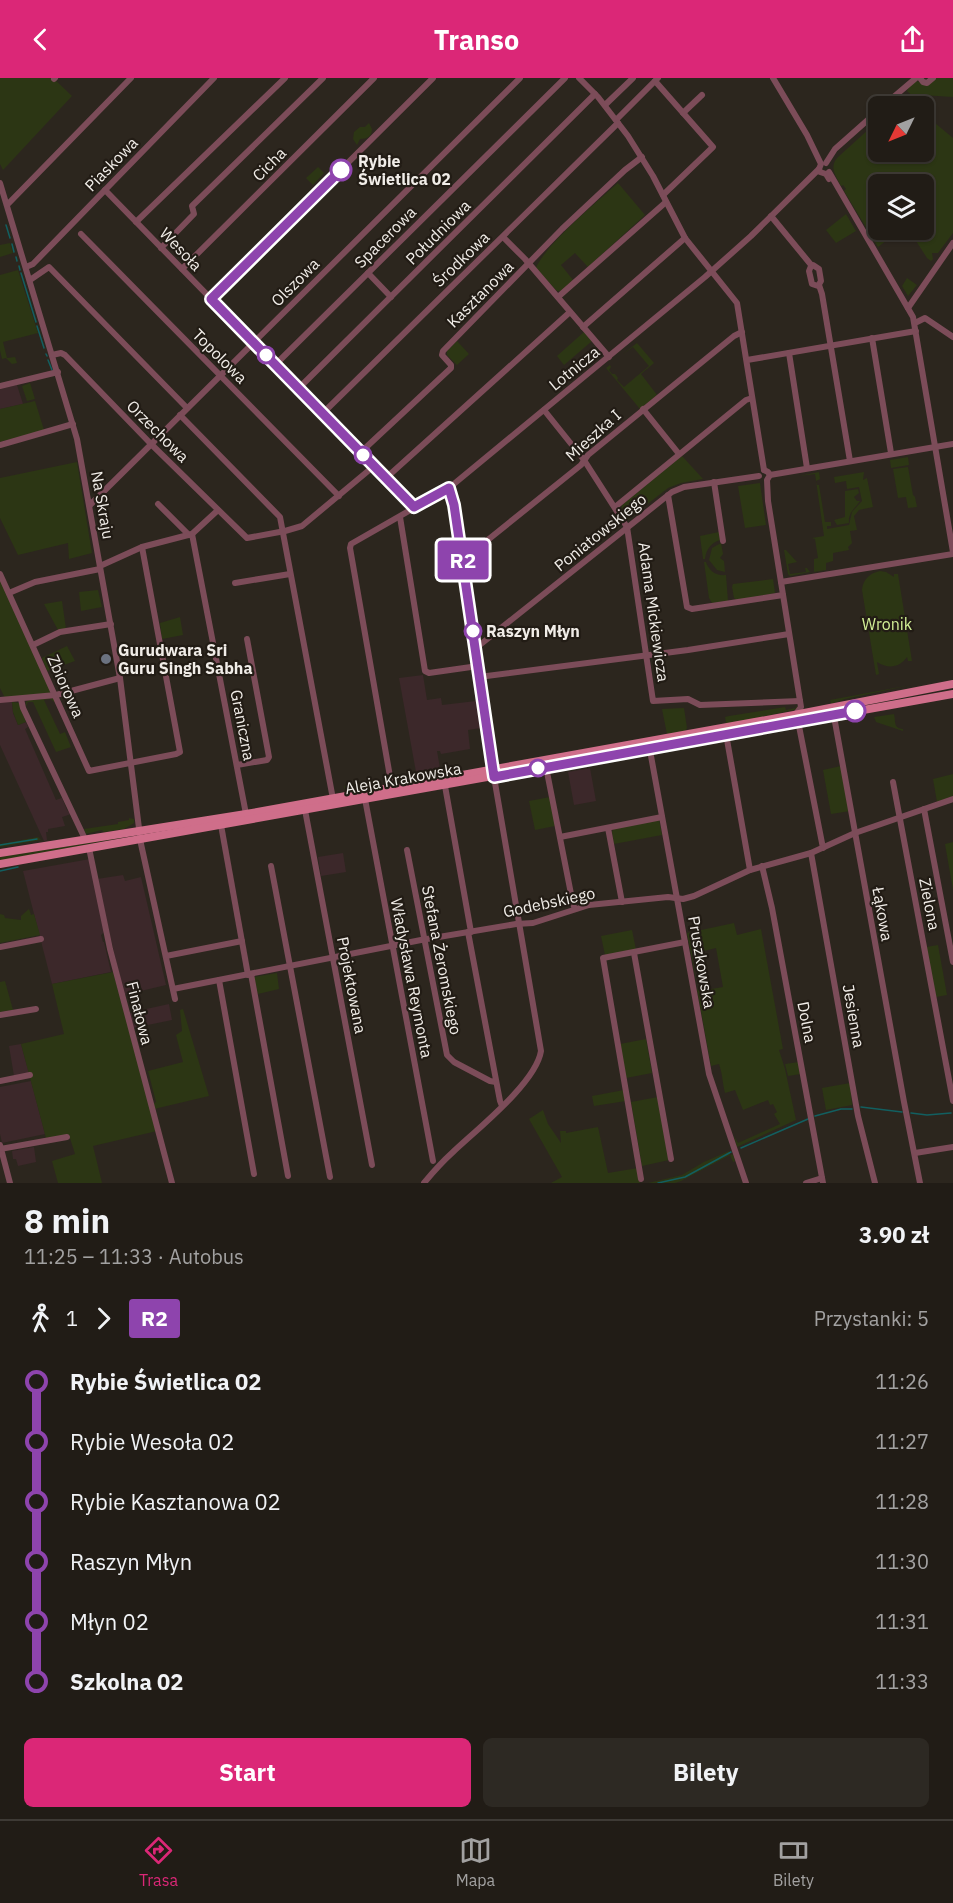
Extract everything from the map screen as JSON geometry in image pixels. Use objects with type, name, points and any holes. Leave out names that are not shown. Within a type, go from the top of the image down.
[{"type":"main road","name":"Aleja Krakowska","points":[[0,864],[90,848],[140,835],[246,814],[392,788],[546,767],[649,745],[726,734],[796,718],[811,712],[953,684]]},
{"type":"main road","name":"Aleja Krakowska","points":[[0,853],[85,839],[221,825],[445,786],[494,773],[796,718],[953,694]]},
{"type":"street","points":[[7,206],[131,78]]},
{"type":"street","name":"Piaskowa","points":[[26,267],[33,264],[214,78]]},
{"type":"street","points":[[136,222],[285,78]]},
{"type":"street","points":[[161,248],[195,214],[192,206],[322,78]]},
{"type":"street","name":"Cicha","points":[[182,268],[374,78]]},
{"type":"street","points":[[211,299],[433,78]]},
{"type":"street","name":"Olszowa","points":[[90,505],[520,78]]},
{"type":"street","name":"Spacerowa","points":[[276,364],[565,78]]},
{"type":"street","points":[[579,78],[605,105],[642,157],[686,238],[737,303],[800,704],[796,718],[823,848]]},
{"type":"street","points":[[605,105],[633,78]]},
{"type":"street","points":[[773,78],[821,156],[824,168]]},
{"type":"street","points":[[896,96],[918,78],[927,83],[933,78]]},
{"type":"street","points":[[657,80],[713,147],[663,195]]},
{"type":"street","name":"Środkowa","points":[[323,413],[503,237],[657,80]]},
{"type":"street","name":"Południowa","points":[[299,388],[596,94]]},
{"type":"street","points":[[683,113],[702,95]]},
{"type":"street","points":[[824,168],[835,149],[868,120]]},
{"type":"street","points":[[782,582],[953,553],[913,317],[824,168],[807,135]]},
{"type":"street","points":[[824,168],[841,145]]},
{"type":"street","points":[[821,156],[826,158],[831,156]]},
{"type":"street","name":"Kasztanowa","points":[[361,452],[451,368],[442,353],[562,229],[642,157]]},
{"type":"street","name":"Lotnicza","points":[[392,788],[351,544],[449,488],[712,270],[800,187],[824,168]]},
{"type":"street","name":"Na Skraju","points":[[0,183],[73,424],[90,505],[120,678],[140,835],[175,999]]},
{"type":"street","name":"Wesoła","points":[[105,190],[414,507]]},
{"type":"street","points":[[558,297],[666,202]]},
{"type":"street","points":[[771,216],[812,266],[817,266],[819,269],[821,281],[819,285],[850,461]]},
{"type":"street","name":"Topolowa","points":[[81,234],[339,496]]},
{"type":"street","points":[[503,237],[609,357]]},
{"type":"street","points":[[583,327],[686,238]]},
{"type":"street","points":[[908,308],[953,243]]},
{"type":"street","points":[[30,280],[49,267],[187,408]]},
{"type":"street","points":[[368,273],[392,297]]},
{"type":"street","points":[[386,478],[570,312]]},
{"type":"street","points":[[917,322],[925,318],[953,337]]},
{"type":"street","points":[[747,360],[916,331]]},
{"type":"street","name":"Mieszka I","points":[[462,557],[469,555],[581,465],[588,455],[643,409],[742,332]]},
{"type":"street","points":[[872,338],[891,453]]},
{"type":"street","points":[[789,352],[807,468]]},
{"type":"street","name":"Orzechowa","points":[[52,355],[65,354],[242,535],[251,538],[283,531]]},
{"type":"street","points":[[0,386],[58,372]]},
{"type":"street","points":[[615,507],[746,400],[752,398]]},
{"type":"street","points":[[643,409],[679,454]]},
{"type":"street","name":"Adama Mickiewicza","points":[[544,410],[584,460],[627,527],[653,701],[688,699],[700,705],[800,704]]},
{"type":"street","points":[[180,415],[280,517],[333,799]]},
{"type":"street","points":[[0,445],[73,424]]},
{"type":"street","name":"Poniatowskiego","points":[[475,646],[481,644],[668,495],[684,487],[765,476],[953,444]]},
{"type":"street","points":[[283,531],[302,526],[374,466]]},
{"type":"street","points":[[714,482],[723,541]]},
{"type":"street","points":[[424,1183],[524,1082],[541,1053],[494,773],[454,505],[449,488]]},
{"type":"street","points":[[668,495],[687,607],[692,609],[783,595]]},
{"type":"street","points":[[158,504],[191,535]]},
{"type":"street","points":[[9,593],[35,582],[100,568],[142,547],[191,535],[218,510]]},
{"type":"street","points":[[399,517],[425,670],[429,674],[478,666]]},
{"type":"street","name":"Graniczna","points":[[191,535],[246,814]]},
{"type":"street","points":[[131,763],[180,752],[142,547]]},
{"type":"street","name":"Zbiorowa","points":[[0,574],[89,771],[131,763]]},
{"type":"street","points":[[236,582],[290,574]]},
{"type":"street","points":[[33,645],[60,632],[111,624]]},
{"type":"street","points":[[479,677],[789,634]]},
{"type":"street","points":[[237,765],[267,760],[269,757],[247,639]]},
{"type":"street","points":[[0,700],[56,695],[120,678]]},
{"type":"street","points":[[21,699],[48,763],[85,839]]},
{"type":"street","points":[[800,704],[805,711],[811,712]]},
{"type":"street","name":"Łąkowa","points":[[836,722],[920,1183]]},
{"type":"street","points":[[726,734],[750,870]]},
{"type":"street","name":"Pruszkowska","points":[[649,745],[709,1074],[746,1183]]},
{"type":"street","points":[[546,767],[575,909]]},
{"type":"street","name":"Zielona","points":[[893,783],[953,1101]]},
{"type":"street","points":[[445,786],[469,932],[502,1106]]},
{"type":"street","name":"Władysława Reymonta","points":[[365,799],[433,1161]]},
{"type":"street","name":"Godebskiego","points":[[172,989],[425,939],[533,923],[589,906],[668,897],[685,898],[702,893],[750,870],[811,853],[855,833],[953,799]]},
{"type":"street","points":[[924,809],[953,962]]},
{"type":"street","name":"Projektowana","points":[[305,810],[372,1165]]},
{"type":"street","points":[[560,837],[662,817]]},
{"type":"street","points":[[221,825],[288,1176]]},
{"type":"street","points":[[608,828],[622,902]]},
{"type":"street","name":"Finałowa","points":[[90,848],[109,944],[172,1183]]},
{"type":"street","name":"Stefana Żeromskiego","points":[[407,850],[447,1055],[454,1062],[496,1082]]},
{"type":"street","name":"Jesienna","points":[[811,853],[858,1116],[875,1183]]},
{"type":"street","points":[[271,866],[330,1177]]},
{"type":"street","name":"Dolna","points":[[762,866],[772,908],[823,1181]]},
{"type":"street","points":[[0,947],[41,939]]},
{"type":"street","points":[[166,957],[242,941]]},
{"type":"street","points":[[641,1179],[603,958],[685,942]]},
{"type":"street","points":[[634,953],[671,1159]]},
{"type":"street","points":[[219,980],[254,1174]]},
{"type":"street","points":[[0,1015],[36,1009]]},
{"type":"street","points":[[0,1081],[30,1075]]},
{"type":"street","points":[[10,1183],[0,1147],[67,1137]]},
{"type":"street","points":[[915,1153],[953,1147]]},
{"type":"street","points":[[806,1183],[823,1181]]},
{"type":"shaded area","points":[[17,385],[23,404],[0,409],[0,389]]},
{"type":"shaded area","points":[[423,675],[427,700],[441,698],[442,705],[476,701],[481,728],[468,730],[470,749],[441,754],[437,751],[440,768],[416,772],[399,678]]},
{"type":"shaded area","points":[[0,702],[12,702],[13,713],[18,725],[26,722],[28,727],[25,729],[56,800],[62,798],[71,814],[62,817],[65,826],[48,829],[47,840],[44,841],[0,745]]},
{"type":"shaded area","points":[[590,768],[596,801],[574,805],[568,772]]},
{"type":"shaded area","points":[[343,853],[346,872],[321,876],[318,857]]},
{"type":"shaded area","points":[[90,859],[104,932],[101,935],[111,972],[52,984],[23,871]]},
{"type":"shaded area","points":[[123,875],[125,881],[141,877],[166,985],[124,995],[97,879]]},
{"type":"shaded area","points":[[169,1004],[172,1020],[133,1028],[128,1013]]},
{"type":"shaded area","points":[[21,1044],[29,1073],[14,1076],[9,1046]]},
{"type":"shaded area","points":[[31,1081],[45,1134],[2,1143],[0,1087]]},
{"type":"shaded area","points":[[34,1147],[36,1162],[18,1166],[16,1159],[13,1159],[12,1151]]},
{"type":"green space","points":[[0,78],[53,78],[72,96],[3,170],[0,164]]},
{"type":"green space","points":[[935,78],[953,78],[953,97],[913,96],[907,91],[916,81],[928,85]]},
{"type":"green space","points":[[934,122],[953,138],[953,233],[938,253],[932,253],[931,261],[915,240],[934,240],[934,174],[868,174],[868,231],[844,191],[846,189],[843,185],[841,186],[835,175],[833,169],[837,158],[868,130],[868,162],[934,162]]},
{"type":"green space","points":[[369,123],[372,129],[371,134],[367,138],[360,139],[357,145],[353,139],[354,132]]},
{"type":"green space","points":[[318,167],[324,173],[313,185],[306,178]]},
{"type":"green space","points":[[618,183],[645,215],[588,267],[575,253],[561,265],[573,280],[561,291],[557,291],[536,268],[541,258],[573,224]]},
{"type":"green space","points":[[846,214],[856,231],[836,243],[826,230]]},
{"type":"green space","points":[[874,240],[887,240],[878,247]]},
{"type":"green space","points":[[10,243],[13,253],[0,257],[0,245]]},
{"type":"green space","points":[[18,270],[38,333],[3,342],[7,358],[15,357],[17,363],[12,364],[6,358],[2,359],[0,350],[0,275]]},
{"type":"green space","points":[[907,278],[917,285],[908,296],[902,286]]},
{"type":"green space","points":[[584,332],[592,341],[564,365],[557,356]]},
{"type":"green space","points":[[457,341],[469,354],[457,365],[447,355],[447,351]]},
{"type":"green space","points":[[637,343],[654,363],[641,374],[657,395],[640,409],[606,368],[610,365],[609,370],[615,374],[624,387],[649,366],[633,347],[623,354]]},
{"type":"green space","points":[[30,383],[35,399],[27,401],[22,386]]},
{"type":"green space","points":[[35,401],[44,430],[0,442],[0,409]]},
{"type":"green space","points":[[682,456],[703,479],[668,488],[627,520],[621,511],[622,505]]},
{"type":"green space","points":[[908,457],[909,465],[891,468],[890,460]]},
{"type":"green space","points":[[77,462],[92,553],[69,559],[68,543],[18,555],[0,518],[0,478]]},
{"type":"green space","points":[[908,467],[917,507],[908,508],[906,497],[898,498],[893,469]]},
{"type":"green space","points":[[819,472],[820,479],[816,481],[815,474],[799,476]]},
{"type":"green space","points":[[864,472],[863,480],[867,478],[873,507],[859,510],[854,516],[857,530],[850,531],[852,543],[848,547],[849,550],[833,553],[833,561],[826,563],[826,570],[814,572],[814,559],[818,558],[815,539],[812,538],[824,536],[816,481],[819,485],[825,522],[831,522],[831,526],[827,526],[827,529],[849,525],[852,512],[862,501],[859,487],[847,489],[846,481],[835,483],[834,477]]},
{"type":"green space","points":[[760,483],[766,525],[745,528],[738,486]]},
{"type":"green space","points":[[858,489],[859,493],[854,497],[860,501],[851,513],[849,523],[837,525],[834,520],[845,517],[845,491]]},
{"type":"green space","points":[[719,532],[720,540],[710,547],[703,559],[700,536]]},
{"type":"green space","points":[[721,543],[723,554],[720,558],[724,561],[725,572],[717,570],[709,560],[712,548]]},
{"type":"green space","points":[[784,550],[797,562],[788,564],[790,574],[806,572],[805,568],[810,572],[790,576]]},
{"type":"green space","points":[[704,562],[713,572],[726,575],[728,601],[712,603],[709,598]]},
{"type":"green space","name":"Wronik","points":[[880,571],[894,577],[894,574],[898,574],[912,661],[908,661],[907,657],[897,665],[889,666],[877,662],[879,674],[876,675],[862,590],[868,577]]},
{"type":"green space","points":[[0,578],[50,693],[5,698],[0,688]]},
{"type":"green space","points":[[773,579],[775,593],[737,600],[734,598],[733,584]]},
{"type":"green space","points":[[98,590],[102,607],[81,611],[79,592]]},
{"type":"green space","points":[[62,601],[66,629],[58,630],[44,604]]},
{"type":"green space","points":[[180,617],[183,635],[162,639],[160,623]]},
{"type":"green space","points":[[67,646],[75,661],[47,671],[42,658]]},
{"type":"green space","points":[[911,685],[831,704],[830,700]]},
{"type":"green space","points":[[54,698],[83,760],[82,763],[56,703],[50,699],[44,700],[60,734],[65,732],[71,747],[56,752],[33,702],[28,702],[26,706],[26,702],[30,700]]},
{"type":"green space","points":[[12,702],[19,703],[26,722],[18,725]]},
{"type":"green space","points":[[796,705],[797,708],[794,710],[724,725],[725,717],[785,707],[786,710],[796,708]]},
{"type":"green space","points":[[684,708],[687,728],[685,731],[667,734],[662,709]]},
{"type":"green space","points":[[894,714],[896,726],[903,731],[876,722],[874,717]]},
{"type":"green space","points":[[841,766],[850,811],[831,814],[823,770]]},
{"type":"green space","points":[[953,774],[953,796],[937,802],[933,779]]},
{"type":"green space","points":[[374,780],[375,785],[345,790],[344,786]]},
{"type":"green space","points":[[550,797],[555,826],[535,830],[529,801]]},
{"type":"green space","points":[[129,818],[134,819],[134,823],[124,829],[104,832],[102,830],[86,834],[84,829],[118,824]]},
{"type":"green space","points":[[659,820],[662,835],[614,844],[612,832],[614,828]]},
{"type":"green space","points":[[131,836],[0,861],[0,857]]},
{"type":"green space","points":[[38,837],[41,840],[0,847],[0,844]]},
{"type":"green space","points":[[953,842],[953,890],[945,844]]},
{"type":"green space","points":[[29,909],[31,915],[34,914],[40,935],[0,943],[0,914],[5,918],[21,920],[21,916]]},
{"type":"green space","points":[[734,923],[737,935],[761,929],[783,1049],[779,1050],[796,1120],[737,1147],[734,1136],[738,1143],[780,1124],[774,1114],[777,1112],[773,1104],[770,1105],[768,1100],[743,1110],[735,1090],[725,1093],[719,1064],[711,1066],[697,989],[700,991],[723,987],[716,948],[692,954],[697,985],[687,933]]},
{"type":"green space","points":[[632,930],[636,950],[605,955],[601,936]]},
{"type":"green space","points":[[938,945],[947,995],[936,997],[926,947]]},
{"type":"green space","points":[[113,972],[157,1131],[93,1146],[102,1183],[58,1183],[52,1161],[75,1154],[69,1135],[46,1138],[21,1044],[64,1034],[52,984]]},
{"type":"green space","points":[[277,973],[279,989],[258,994],[254,977]]},
{"type":"green space","points":[[5,981],[13,1010],[0,1012],[0,982]]},
{"type":"green space","points":[[183,1009],[209,1096],[154,1109],[153,1104],[156,1102],[148,1071],[183,1062],[176,1035],[182,1031],[180,1010]]},
{"type":"green space","points":[[646,1039],[652,1073],[626,1078],[620,1044]]},
{"type":"green space","points":[[799,1062],[801,1074],[788,1076],[785,1064]]},
{"type":"green space","points":[[850,1083],[852,1105],[826,1110],[822,1088]]},
{"type":"green space","points":[[624,1090],[626,1101],[594,1106],[592,1096]]},
{"type":"green space","points":[[658,1097],[669,1160],[642,1166],[631,1102]]},
{"type":"green space","points":[[543,1110],[548,1124],[561,1143],[560,1131],[566,1131],[566,1133],[598,1127],[608,1173],[638,1168],[640,1183],[551,1183],[562,1177],[529,1119]]},
{"type":"green space","points":[[729,1151],[730,1155],[681,1181],[648,1183],[682,1175]]},
{"type":"waterway","points":[[6,225],[10,238]]},
{"type":"waterway","points":[[12,244],[14,252]]},
{"type":"waterway","points":[[16,257],[17,261]]},
{"type":"waterway","points":[[19,266],[20,270]]},
{"type":"waterway","points":[[21,273],[36,322]]},
{"type":"waterway","points":[[37,326],[44,348]]},
{"type":"waterway","points":[[48,360],[52,370]]},
{"type":"waterway","points":[[595,763],[603,761]]},
{"type":"waterway","points":[[585,765],[591,764]]},
{"type":"waterway","points":[[569,767],[580,766]]},
{"type":"waterway","points":[[550,771],[559,769]]},
{"type":"waterway","points":[[503,780],[517,778]]},
{"type":"waterway","points":[[0,845],[37,839]]},
{"type":"waterway","points":[[0,871],[18,867]]},
{"type":"waterway","points":[[861,1107],[902,1112]]},
{"type":"waterway","points":[[815,1116],[841,1109],[852,1109]]},
{"type":"waterway","points":[[911,1113],[927,1115],[951,1113]]},
{"type":"waterway","points":[[741,1148],[808,1119]]},
{"type":"waterway","points":[[658,1183],[685,1177],[731,1152]]},
{"type":"bus line","name":"R2","points":[[341,170],[211,299],[414,507],[449,488],[454,505],[494,777],[855,711]]},
{"type":"place","name":"Rybie Świetlica 02","points":[[341,170]]},
{"type":"place","name":"Raszyn Młyn","points":[[473,631]]},
{"type":"place","name":"Gurudwara Sri Guru Singh Sabha","points":[[106,659]]}]
